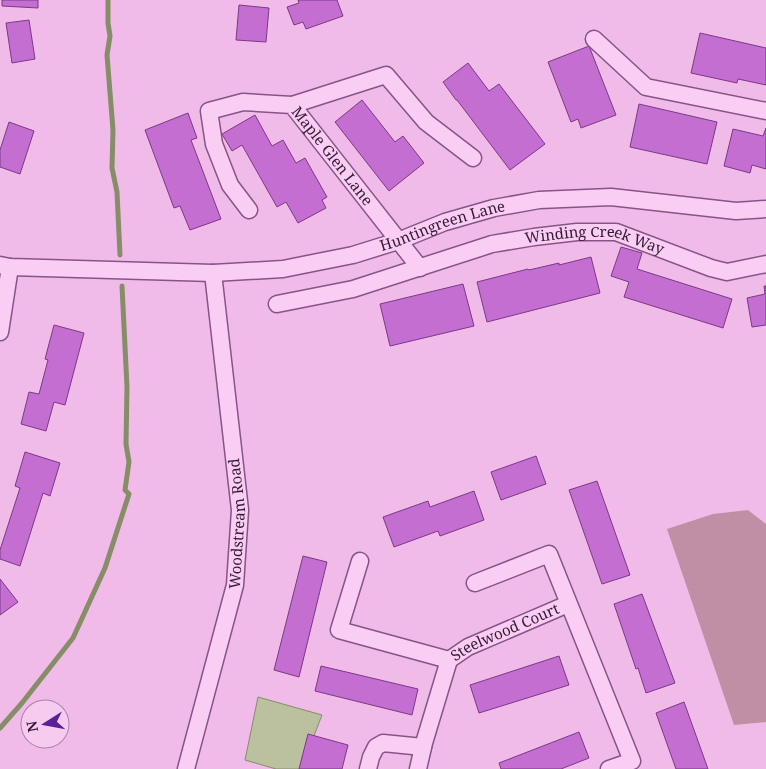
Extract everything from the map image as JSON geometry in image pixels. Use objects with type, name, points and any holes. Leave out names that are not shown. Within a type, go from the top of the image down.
[{"type":"street","points":[[594,39],[646,87],[766,111]]},
{"type":"street","points":[[292,105],[386,75],[426,122],[474,158]]},
{"type":"street","name":"Maple Glen Lane","points":[[249,210],[230,185],[214,144],[209,110],[243,102],[292,105],[398,241]]},
{"type":"street","name":"Huntingreen Lane","points":[[5,266],[213,273],[283,269],[353,255],[398,241],[453,220],[494,208],[539,200],[611,197],[736,211],[766,209]]},
{"type":"street","name":"Winding Creek Way","points":[[277,304],[353,289],[492,244],[577,232],[616,232],[711,268],[727,272],[766,264]]},
{"type":"street","points":[[398,241],[420,268]]},
{"type":"street","points":[[0,332],[5,266]]},
{"type":"street","name":"Woodstream Road","points":[[186,769],[236,584],[240,510],[213,273]]},
{"type":"street","points":[[475,583],[549,554],[634,765],[609,769]]},
{"type":"street","name":"Steelwood Court","points":[[360,561],[339,630],[449,660],[468,647],[568,604]]},
{"type":"street","points":[[418,769],[422,748],[449,660]]},
{"type":"street","points":[[368,769],[376,747],[382,743],[422,748]]},
{"type":"shaded area","points":[[748,510],[766,524],[766,722],[734,725],[667,529],[713,514]]},
{"type":"shaded area","points":[[258,697],[322,715],[301,769],[276,769],[245,760]]},
{"type":"building","points":[[2,0],[38,0],[38,8],[2,6]]},
{"type":"building","points":[[298,0],[337,0],[343,16],[306,29],[303,22],[294,25],[287,7],[299,3]]},
{"type":"building","points":[[239,5],[269,8],[266,42],[236,40]]},
{"type":"building","points":[[29,20],[35,59],[12,63],[6,23]]},
{"type":"building","points":[[700,33],[766,48],[766,85],[738,79],[737,83],[691,73]]},
{"type":"building","points":[[589,46],[616,115],[581,128],[578,119],[571,122],[548,62]]},
{"type":"building","points":[[468,63],[489,91],[499,84],[545,144],[510,170],[443,82]]},
{"type":"building","points":[[362,100],[395,142],[403,136],[424,163],[389,191],[335,122]]},
{"type":"building","points":[[639,104],[717,122],[707,164],[630,147]]},
{"type":"building","points":[[188,113],[197,138],[191,140],[221,219],[190,230],[180,206],[174,208],[145,130]]},
{"type":"building","points":[[255,115],[272,146],[283,140],[296,163],[305,158],[327,197],[322,200],[326,208],[298,223],[286,202],[277,207],[242,145],[232,151],[222,134]]},
{"type":"building","points":[[9,122],[34,131],[20,174],[0,167],[0,150]]},
{"type":"building","points":[[766,128],[766,169],[752,165],[750,173],[724,166],[733,129],[763,136]]},
{"type":"building","points":[[621,247],[642,253],[637,269],[732,299],[723,328],[624,297],[629,282],[611,276]]},
{"type":"building","points":[[591,257],[600,293],[487,322],[477,282],[528,269],[559,263],[559,265]]},
{"type":"building","points":[[463,284],[474,326],[390,346],[380,304]]},
{"type":"building","points":[[764,286],[766,286],[766,325],[752,327],[747,298],[765,294]]},
{"type":"building","points":[[54,325],[84,333],[65,405],[54,402],[46,431],[21,424],[29,392],[39,394],[48,360],[45,359]]},
{"type":"building","points":[[25,452],[60,463],[50,496],[43,493],[20,566],[0,559],[0,550],[20,488],[15,486]]},
{"type":"building","points":[[536,456],[546,484],[501,500],[491,472]]},
{"type":"building","points":[[597,481],[630,575],[602,584],[569,490]]},
{"type":"building","points":[[474,491],[484,520],[440,536],[438,531],[394,547],[383,517],[428,501],[430,507]]},
{"type":"building","points":[[303,556],[327,562],[299,677],[274,670]]},
{"type":"building","points":[[0,579],[18,602],[0,615]]},
{"type":"building","points":[[642,594],[675,683],[646,693],[614,604]]},
{"type":"building","points":[[559,656],[569,685],[479,713],[470,685]]},
{"type":"building","points":[[321,666],[418,689],[412,715],[315,691]]},
{"type":"building","points":[[684,702],[708,769],[676,769],[656,713]]},
{"type":"building","points":[[579,732],[589,758],[561,769],[501,769],[499,763]]},
{"type":"building","points":[[308,734],[348,745],[342,769],[299,769]]},
{"type":"waterway","points":[[108,0],[110,36],[107,55],[113,130],[112,168],[117,192],[120,255]]},
{"type":"waterway","points":[[0,728],[73,638],[105,568],[129,494],[125,490],[129,462],[126,444],[127,387],[122,286]]}]
